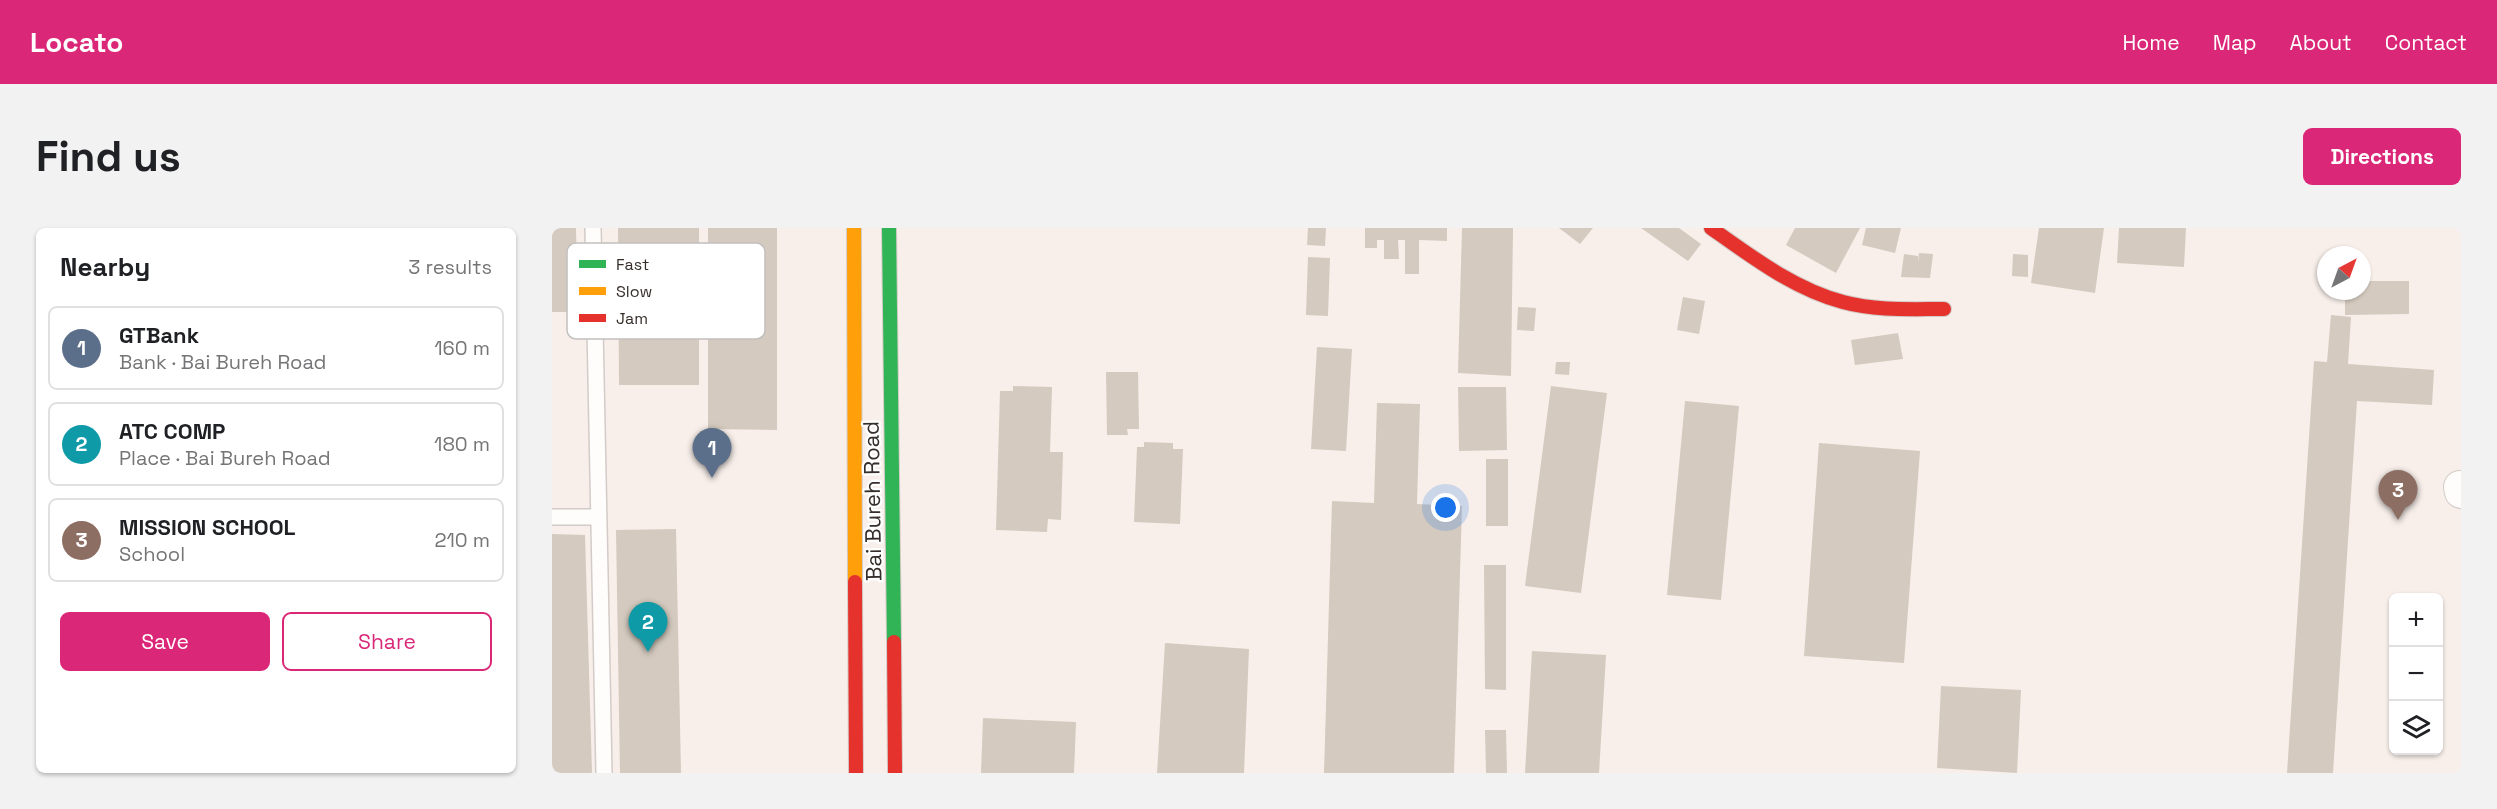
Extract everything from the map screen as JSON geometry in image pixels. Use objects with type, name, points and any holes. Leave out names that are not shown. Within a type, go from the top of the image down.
[{"type":"main road","name":"Bai Bureh Road","points":[[854,228],[856,773]]},
{"type":"main road","name":"Bai Bureh Road","points":[[889,228],[895,773]]},
{"type":"main road","points":[[1711,228],[1790,280],[1842,302],[1891,310],[1944,309]]},
{"type":"lane","points":[[593,228],[593,243]]},
{"type":"lane","points":[[595,339],[604,773]]},
{"type":"lane","points":[[552,517],[597,518]]},
{"type":"building","points":[[552,228],[576,228],[576,243],[567,243],[567,312],[552,312]]},
{"type":"building","points":[[618,228],[699,228],[699,243],[618,243]]},
{"type":"building","points":[[708,228],[777,228],[777,430],[708,429],[708,339],[765,339],[765,243],[708,243]]},
{"type":"building","points":[[1308,228],[1326,228],[1325,246],[1307,245]]},
{"type":"building","points":[[1365,228],[1447,228],[1447,241],[1419,240],[1419,274],[1405,274],[1405,240],[1398,240],[1399,259],[1384,259],[1384,240],[1377,240],[1377,248],[1365,248]]},
{"type":"building","points":[[1462,228],[1513,228],[1511,376],[1458,373]]},
{"type":"building","points":[[1559,228],[1593,228],[1580,244]]},
{"type":"building","points":[[1641,228],[1679,228],[1701,244],[1688,261]]},
{"type":"building","points":[[1795,228],[1860,228],[1836,273],[1786,245]]},
{"type":"building","points":[[1866,228],[1901,228],[1895,253],[1862,245]]},
{"type":"building","points":[[2039,228],[2104,228],[2095,293],[2031,283]]},
{"type":"building","points":[[2119,228],[2186,228],[2184,267],[2117,263]]},
{"type":"building","points":[[1919,253],[1933,254],[1930,278],[1901,277],[1904,254],[1918,256],[1918,262]]},
{"type":"building","points":[[2013,254],[2028,255],[2028,277],[2012,276]]},
{"type":"building","points":[[1308,257],[1330,258],[1328,316],[1306,315]]},
{"type":"building","points":[[2371,281],[2409,281],[2409,314],[2345,315],[2345,300],[2371,300]]},
{"type":"building","points":[[1683,297],[1705,301],[1699,334],[1677,330]]},
{"type":"building","points":[[1518,307],[1536,308],[1534,331],[1517,330]]},
{"type":"building","points":[[2331,315],[2351,317],[2348,364],[2434,370],[2432,405],[2357,401],[2333,773],[2287,773],[2314,361],[2327,362]]},
{"type":"building","points":[[1898,333],[1903,359],[1855,365],[1851,340]]},
{"type":"building","points":[[619,339],[699,339],[699,385],[619,385]]},
{"type":"building","points":[[1317,347],[1352,349],[1346,451],[1311,449]]},
{"type":"building","points":[[1556,362],[1570,362],[1569,375],[1555,374]]},
{"type":"building","points":[[1106,372],[1138,372],[1139,429],[1127,429],[1128,435],[1107,435]]},
{"type":"building","points":[[1013,386],[1052,387],[1050,452],[1063,452],[1061,520],[1048,519],[1047,532],[996,530],[1000,391],[1013,391]]},
{"type":"building","points":[[1551,386],[1607,393],[1581,593],[1525,586]]},
{"type":"building","points":[[1458,387],[1506,387],[1507,450],[1459,451]]},
{"type":"building","points":[[1685,401],[1739,406],[1721,600],[1667,595]]},
{"type":"building","points":[[1377,403],[1420,404],[1417,504],[1462,506],[1454,773],[1324,773],[1332,501],[1374,503]]},
{"type":"building","points":[[1144,442],[1173,443],[1173,449],[1183,449],[1180,524],[1134,522],[1137,447],[1144,447]]},
{"type":"building","points":[[1819,443],[1920,451],[1904,663],[1804,656]]},
{"type":"building","points":[[1486,459],[1508,459],[1508,526],[1486,526]]},
{"type":"building","points":[[676,529],[681,773],[620,773],[616,530]]},
{"type":"building","points":[[552,534],[585,535],[592,773],[552,773]]},
{"type":"building","points":[[1484,565],[1506,565],[1506,690],[1485,689]]},
{"type":"building","points":[[1165,643],[1249,649],[1244,773],[1157,773]]},
{"type":"building","points":[[1532,651],[1606,655],[1599,773],[1525,773]]},
{"type":"building","points":[[1941,686],[2021,690],[2017,773],[1937,768]]},
{"type":"building","points":[[983,718],[1076,722],[1074,773],[981,773]]},
{"type":"building","points":[[1485,730],[1506,730],[1507,773],[1486,773]]},
{"type":"traffic: fast","points":[[889,228],[894,642]]},
{"type":"traffic: slow","points":[[854,228],[855,582]]},
{"type":"traffic: jam","points":[[1711,228],[1774,271],[1825,296],[1868,307],[1944,309]]},
{"type":"traffic: jam","points":[[855,582],[856,773]]},
{"type":"traffic: jam","points":[[894,642],[895,773]]},
{"type":"place","name":"GTBank","points":[[712,478]]},
{"type":"place","name":"MISSION SCHOOL","points":[[2398,520]]},
{"type":"place","name":"ATC COMP","points":[[648,652]]}]
